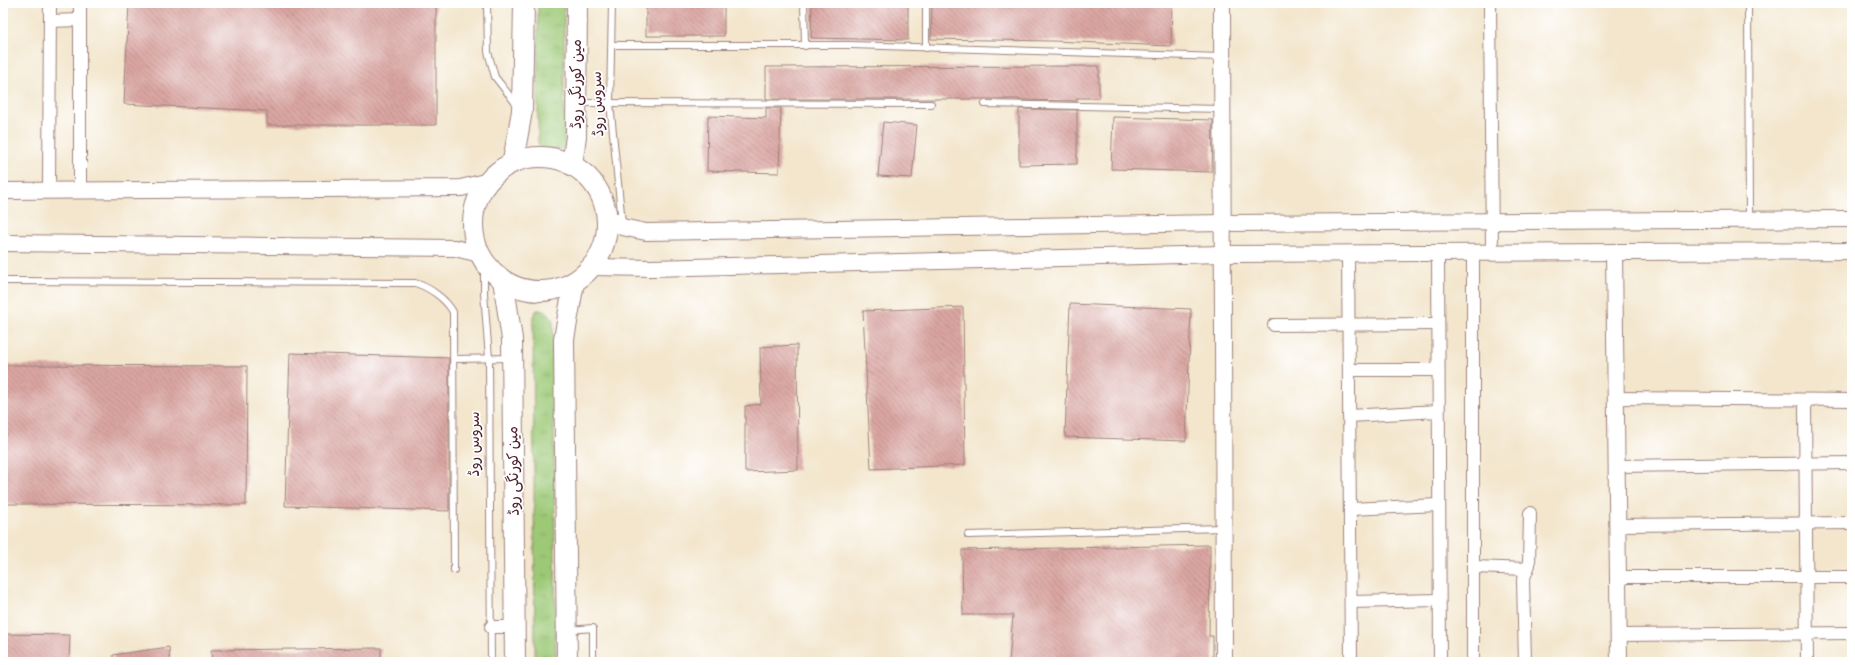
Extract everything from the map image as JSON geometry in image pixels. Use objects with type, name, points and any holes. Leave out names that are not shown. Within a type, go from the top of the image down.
[{"type":"main road","points":[[513,161],[522,111],[524,3]]},
{"type":"main road","name":"مین کورنگی روڈ","points":[[572,165],[576,136],[577,3]]},
{"type":"main road","points":[[529,158],[551,158],[572,165],[586,176],[600,194],[606,215],[606,237],[593,267],[574,282],[556,290],[538,291],[520,288],[503,280],[482,258],[474,235],[474,216],[479,197],[489,181],[513,161],[529,158]]},
{"type":"main road","name":"مین کورنگی روڈ","points":[[503,280],[512,339],[515,662]]},
{"type":"main road","points":[[567,662],[564,339],[574,282]]},
{"type":"street","points":[[49,190],[50,3]]},
{"type":"street","points":[[80,3],[80,190]]},
{"type":"street","points":[[1222,3],[1224,662]]},
{"type":"street","points":[[1490,3],[1492,253]]},
{"type":"street","points":[[50,21],[80,20]]},
{"type":"street","points":[[3,191],[461,188],[489,181]]},
{"type":"street","points":[[606,215],[622,227],[646,232],[1223,223],[1852,219]]},
{"type":"street","points":[[3,243],[447,248],[482,258]]},
{"type":"street","points":[[593,267],[651,268],[1222,254],[1852,251]]},
{"type":"street","points":[[1614,252],[1619,662]]},
{"type":"street","points":[[1438,253],[1440,662]]},
{"type":"street","points":[[1473,253],[1473,662]]},
{"type":"street","points":[[1348,254],[1351,662]]},
{"type":"street","points":[[1274,325],[1438,324]]},
{"type":"street","points":[[1349,370],[1438,370]]},
{"type":"street","points":[[1616,398],[1852,400]]},
{"type":"street","points":[[1805,400],[1807,662]]},
{"type":"street","points":[[1349,416],[1438,411]]},
{"type":"street","points":[[1617,466],[1852,463]]},
{"type":"street","points":[[1350,509],[1439,505]]},
{"type":"street","points":[[1525,662],[1523,580],[1529,565],[1530,513]]},
{"type":"street","points":[[1618,525],[1852,523]]},
{"type":"street","points":[[1474,567],[1527,569]]},
{"type":"street","points":[[1618,577],[1852,577]]},
{"type":"street","points":[[1351,602],[1439,600]]},
{"type":"street","points":[[491,627],[514,627]]},
{"type":"street","points":[[1619,635],[1852,633]]},
{"type":"lane","points":[[487,3],[488,52],[496,77],[522,111]]},
{"type":"lane","name":"سروس روڈ","points":[[612,3],[610,103],[622,227]]},
{"type":"lane","points":[[804,3],[804,46]]},
{"type":"lane","points":[[926,3],[926,48]]},
{"type":"lane","points":[[1748,3],[1749,220]]},
{"type":"lane","points":[[612,45],[926,48],[1221,57]]},
{"type":"lane","points":[[577,103],[931,104]]},
{"type":"lane","points":[[985,104],[1222,109]]},
{"type":"lane","name":"سروس روڈ","points":[[482,258],[489,358],[491,662]]},
{"type":"lane","points":[[3,281],[415,283],[430,289],[450,306],[453,312],[454,570]]},
{"type":"lane","points":[[454,358],[512,358]]},
{"type":"lane","points":[[968,535],[1224,528]]},
{"type":"lane","points":[[567,630],[593,628],[593,662]]},
{"type":"green space","points":[[538,3],[564,3],[563,149],[543,150],[538,145]]},
{"type":"green space","points":[[537,310],[546,311],[553,318],[556,662],[535,662],[533,316]]},
{"type":"building","points":[[129,3],[436,3],[436,125],[267,125],[267,111],[124,104]]},
{"type":"building","points":[[646,3],[724,3],[724,36],[646,36]]},
{"type":"building","points":[[812,3],[908,3],[908,40],[811,38]]},
{"type":"building","points":[[932,3],[1172,3],[1171,46],[1053,41],[931,39]]},
{"type":"building","points":[[1099,66],[1099,98],[1077,98],[1077,101],[1019,99],[766,99],[766,67]]},
{"type":"building","points":[[766,108],[781,108],[779,173],[707,171],[708,116],[766,118]]},
{"type":"building","points":[[1019,109],[1077,110],[1077,164],[1019,165]]},
{"type":"building","points":[[1113,117],[1213,120],[1212,172],[1111,169]]},
{"type":"building","points":[[883,122],[917,125],[912,178],[878,176]]},
{"type":"building","points":[[1070,304],[1191,309],[1186,441],[1065,437]]},
{"type":"building","points":[[963,307],[965,465],[871,469],[863,311]]},
{"type":"building","points":[[797,345],[798,470],[745,472],[745,406],[761,404],[760,347]]},
{"type":"building","points":[[290,353],[449,358],[449,511],[285,506]]},
{"type":"building","points":[[3,365],[247,366],[246,505],[3,504]]},
{"type":"building","points":[[1210,545],[1209,636],[1213,636],[1213,662],[1009,662],[1013,615],[963,615],[962,550]]},
{"type":"building","points":[[3,634],[70,635],[69,662],[3,662]]},
{"type":"building","points":[[169,647],[170,662],[114,662],[113,655]]},
{"type":"building","points":[[381,648],[381,662],[212,662],[211,650]]}]
